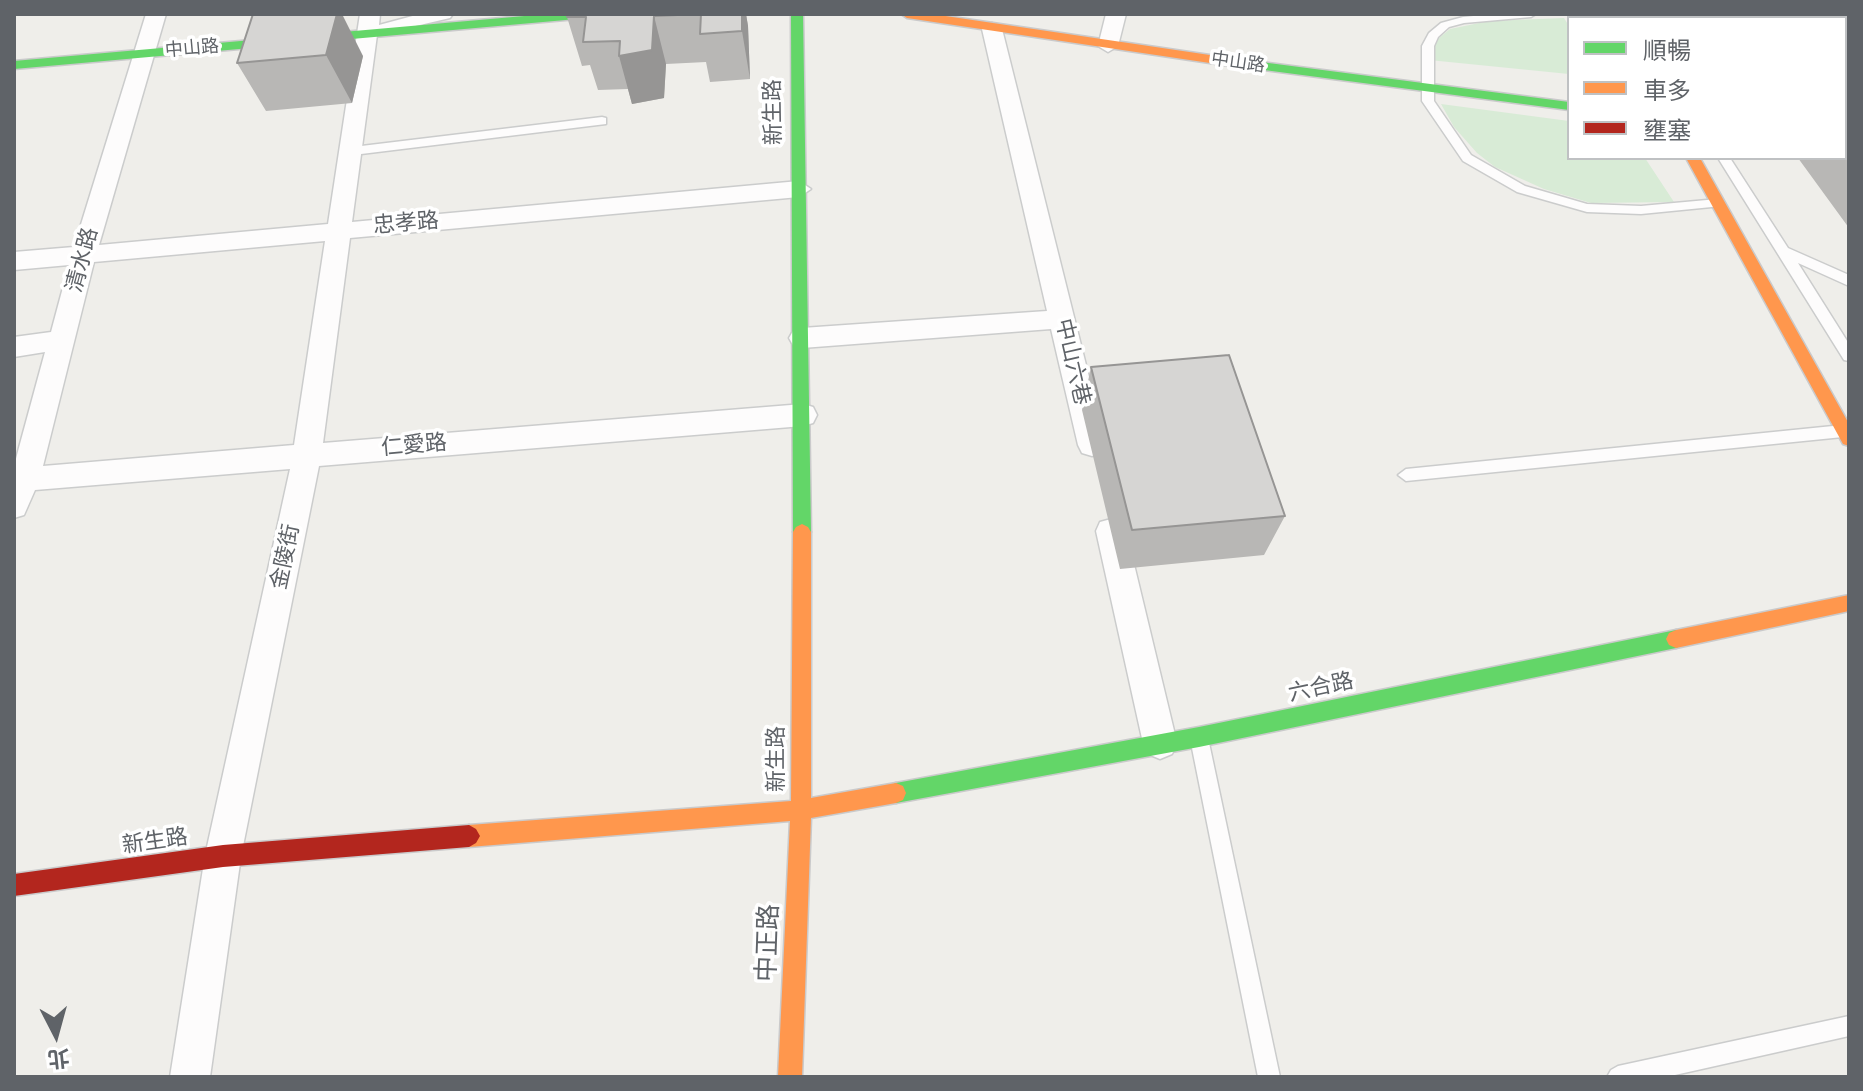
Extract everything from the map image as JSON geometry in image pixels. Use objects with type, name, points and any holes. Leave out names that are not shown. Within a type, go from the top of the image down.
[{"type":"main road","name":"中山路","points":[[14,65],[143,53],[370,24],[588,14]]},
{"type":"main road","name":"新生路","points":[[14,885],[223,856],[801,810],[803,415],[797,14]]},
{"type":"main road","name":"中山路","points":[[907,14],[1108,46],[1567,106]]},
{"type":"main road","points":[[1694,160],[1847,435]]},
{"type":"main road","name":"六合路","points":[[801,810],[1199,737],[1849,603]]},
{"type":"main road","name":"中正路","points":[[790,1077],[801,810]]},
{"type":"street","name":"清水路","points":[[14,506],[25,479],[84,254],[156,14]]},
{"type":"street","name":"中山路","points":[[370,24],[443,14]]},
{"type":"street","points":[[1108,46],[1116,14]]},
{"type":"street","name":"金陵街","points":[[190,1077],[223,856],[307,455],[337,231],[353,151],[370,24]]},
{"type":"street","name":"中山六巷","points":[[992,29],[1097,471]]},
{"type":"street","name":"忠孝路","points":[[14,261],[799,189]]},
{"type":"street","points":[[802,338],[1062,319]]},
{"type":"street","points":[[14,347],[61,340]]},
{"type":"street","name":"仁愛路","points":[[25,479],[803,415]]},
{"type":"street","points":[[1104,501],[1160,743]]},
{"type":"lane","points":[[1531,14],[1463,20],[1445,25],[1433,35],[1428,46],[1426,89],[1436,117],[1467,158],[1521,189],[1555,201],[1614,210],[1718,203]]},
{"type":"lane","points":[[353,151],[602,121]]},
{"type":"lane","points":[[1725,160],[1849,356]]},
{"type":"lane","points":[[1783,251],[1849,281]]},
{"type":"lane","points":[[1406,475],[1847,435]]},
{"type":"lane","points":[[1199,737],[1269,1077]]},
{"type":"lane","points":[[1618,1077],[1849,1026]]},
{"type":"green space","points":[[1564,18],[1567,23],[1567,74],[1429,60],[1434,42],[1450,29],[1489,21]]},
{"type":"green space","points":[[1441,104],[1567,121],[1567,160],[1646,160],[1674,202],[1591,203],[1544,189],[1495,167],[1477,153],[1454,127]]},
{"type":"building","points":[[253,14],[337,14],[326,55],[237,63]]},
{"type":"building","points":[[568,14],[701,14],[654,16],[652,50],[619,56],[620,41],[583,42],[586,17],[567,17]]},
{"type":"building","points":[[701,14],[742,14],[742,31],[700,34]]},
{"type":"building","points":[[1849,14],[1849,148],[1847,16],[1730,16]]},
{"type":"building","points":[[1229,355],[1285,516],[1132,530],[1091,367]]},
{"type":"traffic: fast","points":[[14,65],[588,14]]},
{"type":"traffic: fast","points":[[797,14],[802,532]]},
{"type":"traffic: fast","points":[[1230,62],[1567,106]]},
{"type":"traffic: fast","points":[[896,793],[1199,737],[1676,639]]},
{"type":"traffic: slow","points":[[907,14],[1230,62]]},
{"type":"traffic: slow","points":[[1694,160],[1849,439]]},
{"type":"traffic: slow","points":[[790,1077],[801,810],[802,532]]},
{"type":"traffic: slow","points":[[1676,639],[1849,603]]},
{"type":"traffic: slow","points":[[469,836],[801,810],[896,793]]},
{"type":"traffic: jam","points":[[14,885],[223,856],[469,836]]}]
